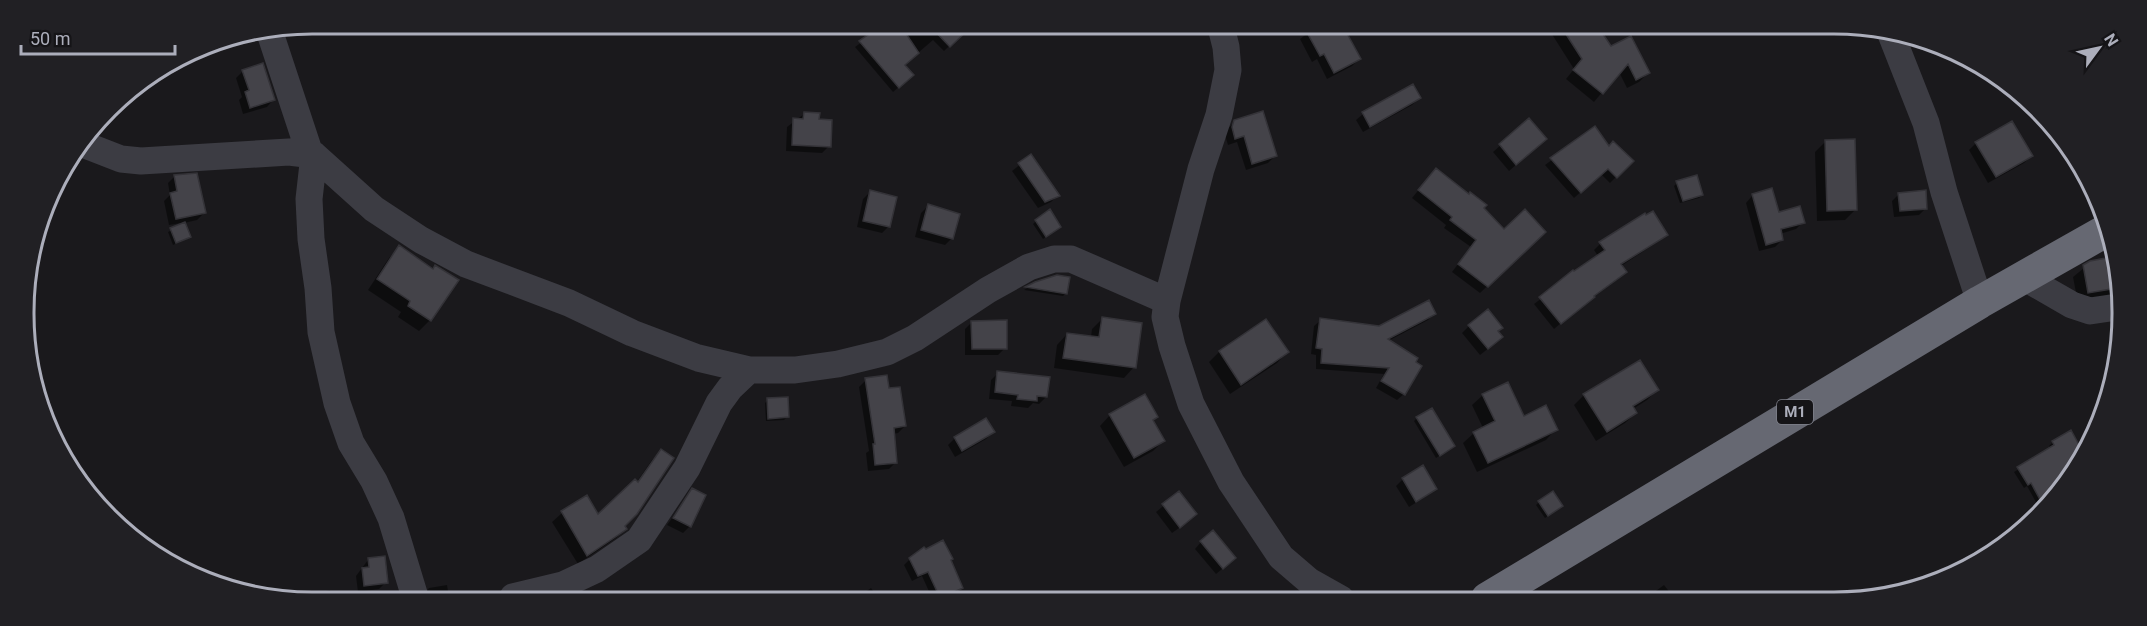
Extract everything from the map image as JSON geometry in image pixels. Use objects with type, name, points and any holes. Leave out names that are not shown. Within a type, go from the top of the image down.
[{"type":"highway","name":"M1","points":[[1499,592],[1980,302],[2101,234]]},
{"type":"street","points":[[1223,34],[1228,70],[1222,104],[1201,169],[1167,301],[1166,317],[1172,346],[1191,405],[1231,482],[1281,557],[1309,581],[1330,592]]},
{"type":"street","points":[[272,38],[312,155],[309,199],[311,239],[321,332],[337,403],[351,442],[374,480],[391,518],[413,592]]},
{"type":"street","points":[[1893,41],[1926,123],[1944,192],[1980,302]]},
{"type":"street","points":[[89,147],[121,159],[141,160],[271,152],[302,152],[312,155],[374,208],[421,240],[466,264],[569,303],[632,333],[698,358],[749,370],[795,370],[838,364],[887,352],[915,338],[987,290],[1029,267],[1054,259],[1071,259],[1167,301]]},
{"type":"street","points":[[2025,278],[2072,305],[2090,311],[2112,309]]},
{"type":"street","points":[[534,592],[563,585],[597,569],[639,540],[687,468],[718,403],[749,370]]},
{"type":"building","points":[[869,34],[906,34],[919,53],[905,65],[914,75],[899,88],[859,41]]},
{"type":"building","points":[[938,34],[964,34],[950,47]]},
{"type":"building","points":[[1308,34],[1347,34],[1361,59],[1334,73],[1324,54],[1320,56]]},
{"type":"building","points":[[1566,34],[1603,34],[1611,46],[1631,36],[1650,73],[1636,80],[1628,64],[1603,94],[1573,70],[1582,59]]},
{"type":"building","points":[[263,63],[275,100],[250,108],[245,92],[249,90],[242,70]]},
{"type":"building","points":[[1413,84],[1421,98],[1370,127],[1362,112]]},
{"type":"building","points":[[1263,111],[1277,156],[1252,164],[1244,136],[1235,139],[1232,127],[1234,120]]},
{"type":"building","points":[[804,112],[820,113],[819,119],[832,120],[831,147],[792,145],[793,118],[803,119]]},
{"type":"building","points":[[1529,118],[1547,139],[1516,165],[1499,144]]},
{"type":"building","points":[[2012,121],[2033,156],[1996,177],[1975,142]]},
{"type":"building","points":[[1595,126],[1609,146],[1613,141],[1634,161],[1617,178],[1608,169],[1581,193],[1550,158]]},
{"type":"building","points":[[1855,139],[1857,210],[1827,211],[1825,140]]},
{"type":"building","points":[[1031,154],[1060,196],[1045,202],[1018,163]]},
{"type":"building","points":[[1436,168],[1487,205],[1484,208],[1504,229],[1525,209],[1546,232],[1488,287],[1458,264],[1476,240],[1450,220],[1452,217],[1418,190]]},
{"type":"building","points":[[197,173],[206,213],[176,219],[170,193],[177,191],[174,175]]},
{"type":"building","points":[[1697,175],[1703,195],[1683,201],[1676,181]]},
{"type":"building","points":[[1772,188],[1779,212],[1800,206],[1805,223],[1781,229],[1783,240],[1766,245],[1752,194]]},
{"type":"building","points":[[870,190],[897,197],[890,227],[863,221]]},
{"type":"building","points":[[1926,190],[1927,209],[1900,211],[1898,193]]},
{"type":"building","points":[[928,204],[960,214],[953,239],[921,230]]},
{"type":"building","points":[[1050,209],[1061,227],[1046,237],[1035,220]]},
{"type":"building","points":[[1653,211],[1668,235],[1621,264],[1627,272],[1561,324],[1539,297],[1573,270],[1605,250],[1599,242],[1645,213],[1646,215]]},
{"type":"building","points":[[185,222],[191,237],[176,243],[170,228]]},
{"type":"building","points":[[399,245],[433,269],[435,265],[459,280],[431,321],[408,306],[410,301],[377,279]]},
{"type":"building","points":[[2107,258],[2111,289],[2088,293],[2083,265],[2090,261]]},
{"type":"building","points":[[1057,275],[1070,277],[1067,294],[1025,287],[1035,282]]},
{"type":"building","points":[[1429,300],[1436,314],[1388,339],[1418,358],[1416,362],[1422,366],[1405,395],[1381,381],[1389,368],[1321,363],[1322,349],[1316,348],[1320,318],[1379,326]]},
{"type":"building","points":[[1488,309],[1503,328],[1498,331],[1503,337],[1488,349],[1468,325]]},
{"type":"building","points":[[1102,317],[1142,323],[1136,368],[1063,358],[1067,333],[1099,337]]},
{"type":"building","points":[[1266,319],[1289,352],[1241,385],[1219,351]]},
{"type":"building","points":[[1007,320],[1007,349],[972,349],[971,321]]},
{"type":"building","points":[[1640,360],[1659,390],[1633,406],[1637,413],[1607,432],[1583,394]]},
{"type":"building","points":[[997,371],[1050,377],[1047,397],[1037,396],[1037,401],[1017,399],[1018,395],[995,392]]},
{"type":"building","points":[[887,375],[889,388],[900,387],[906,426],[894,428],[897,463],[875,465],[873,444],[875,444],[865,378]]},
{"type":"building","points":[[1508,382],[1524,416],[1546,405],[1558,430],[1488,463],[1473,432],[1495,421],[1482,394]]},
{"type":"building","points":[[1145,394],[1158,417],[1153,420],[1165,441],[1134,458],[1109,414]]},
{"type":"building","points":[[788,397],[789,417],[768,419],[767,398]]},
{"type":"building","points":[[1432,408],[1455,446],[1440,456],[1416,417]]},
{"type":"building","points":[[986,418],[995,432],[962,451],[954,437]]},
{"type":"building","points":[[2071,430],[2079,445],[2066,468],[2040,500],[2031,483],[2028,485],[2017,467],[2054,445],[2052,441]]},
{"type":"building","points":[[661,449],[674,458],[637,514],[625,526],[627,529],[587,556],[561,511],[587,495],[598,514],[635,479],[638,482]]},
{"type":"building","points":[[1423,465],[1437,489],[1416,502],[1402,478]]},
{"type":"building","points":[[692,488],[706,495],[691,527],[673,518]]},
{"type":"building","points":[[1179,491],[1197,514],[1180,528],[1162,504]]},
{"type":"building","points":[[1553,491],[1563,506],[1548,516],[1538,501]]},
{"type":"building","points":[[1213,530],[1236,558],[1223,569],[1200,541]]},
{"type":"building","points":[[943,540],[953,559],[951,560],[963,588],[954,592],[937,592],[928,572],[918,576],[909,558],[924,547],[926,549]]},
{"type":"building","points":[[385,556],[388,583],[364,586],[362,568],[369,567],[368,558]]}]
